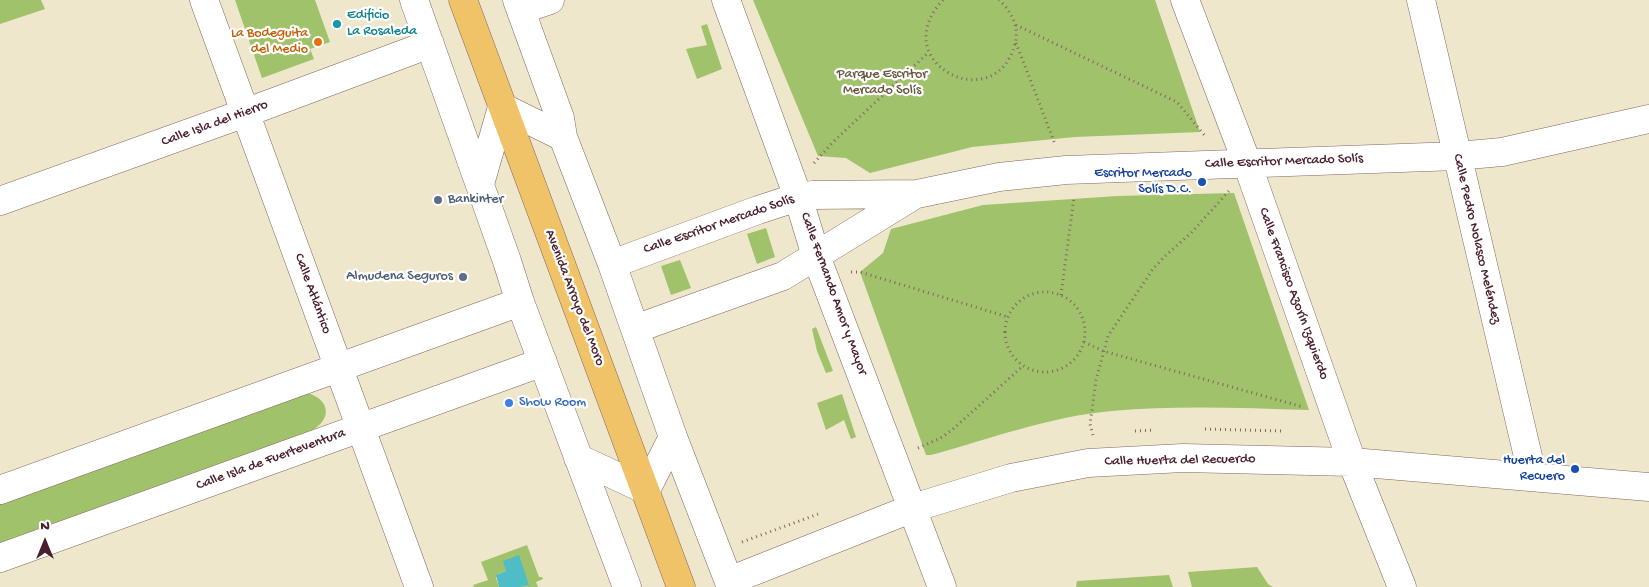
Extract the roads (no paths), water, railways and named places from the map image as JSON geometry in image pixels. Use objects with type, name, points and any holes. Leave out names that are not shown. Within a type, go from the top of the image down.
[{"type":"main road","name":"Avenida Arroyo del Moro","points":[[463,0],[681,587]]},
{"type":"street","name":"Calle Atlántico","points":[[204,0],[419,587]]},
{"type":"street","points":[[414,0],[508,261],[520,302],[627,587]]},
{"type":"street","points":[[550,0],[519,5],[560,118],[563,137],[612,264],[673,437],[730,584]]},
{"type":"street","name":"Calle Fernando Amor y Mayor","points":[[726,0],[798,197],[816,256],[942,587]]},
{"type":"street","name":"Calle Francisco Azorín Izquierdo","points":[[1184,0],[1247,164],[1352,462],[1402,587]]},
{"type":"street","name":"Calle Pedro Nolasco Meléndez","points":[[1421,0],[1530,465],[1530,478]]},
{"type":"street","name":"Calle Isla del Hierro","points":[[0,201],[430,44]]},
{"type":"street","points":[[480,184],[502,107],[563,137]]},
{"type":"street","name":"Calle Escritor Mercado Solís","points":[[612,264],[798,197],[813,195],[914,194],[999,176],[1057,171],[1457,156],[1502,152],[1649,119]]},
{"type":"street","name":"Calle Escritor Mercado Solís","points":[[635,329],[783,276],[914,194]]},
{"type":"street","points":[[0,490],[520,302]]},
{"type":"street","name":"Calle Isla de Fuerteventura","points":[[0,558],[543,362]]},
{"type":"street","points":[[578,458],[646,490],[673,437]]},
{"type":"street","name":"Calle Huerta del Recuerdo","points":[[730,584],[913,508],[1011,478],[1088,463],[1183,458],[1352,462],[1649,487]]},
{"type":"water","points":[[519,555],[529,585],[499,587],[496,575],[506,571],[503,561]]},
{"type":"place","name":"Edificio La Rosaleda","points":[[337,24]]},
{"type":"place","name":"La Bodeguita del Medio","points":[[318,42]]},
{"type":"place","name":"Escritor Mercado Solís D.C.","points":[[1202,182]]},
{"type":"place","name":"Bankinter","points":[[438,200]]},
{"type":"place","name":"Almudena Seguros","points":[[463,277]]},
{"type":"place","name":"Show Room","points":[[509,403]]},
{"type":"place","name":"Huerta del Recuero","points":[[1575,469]]},
{"type":"park label","name":"Parque Escritor Mercado Solís","points":[[882,84]]}]
